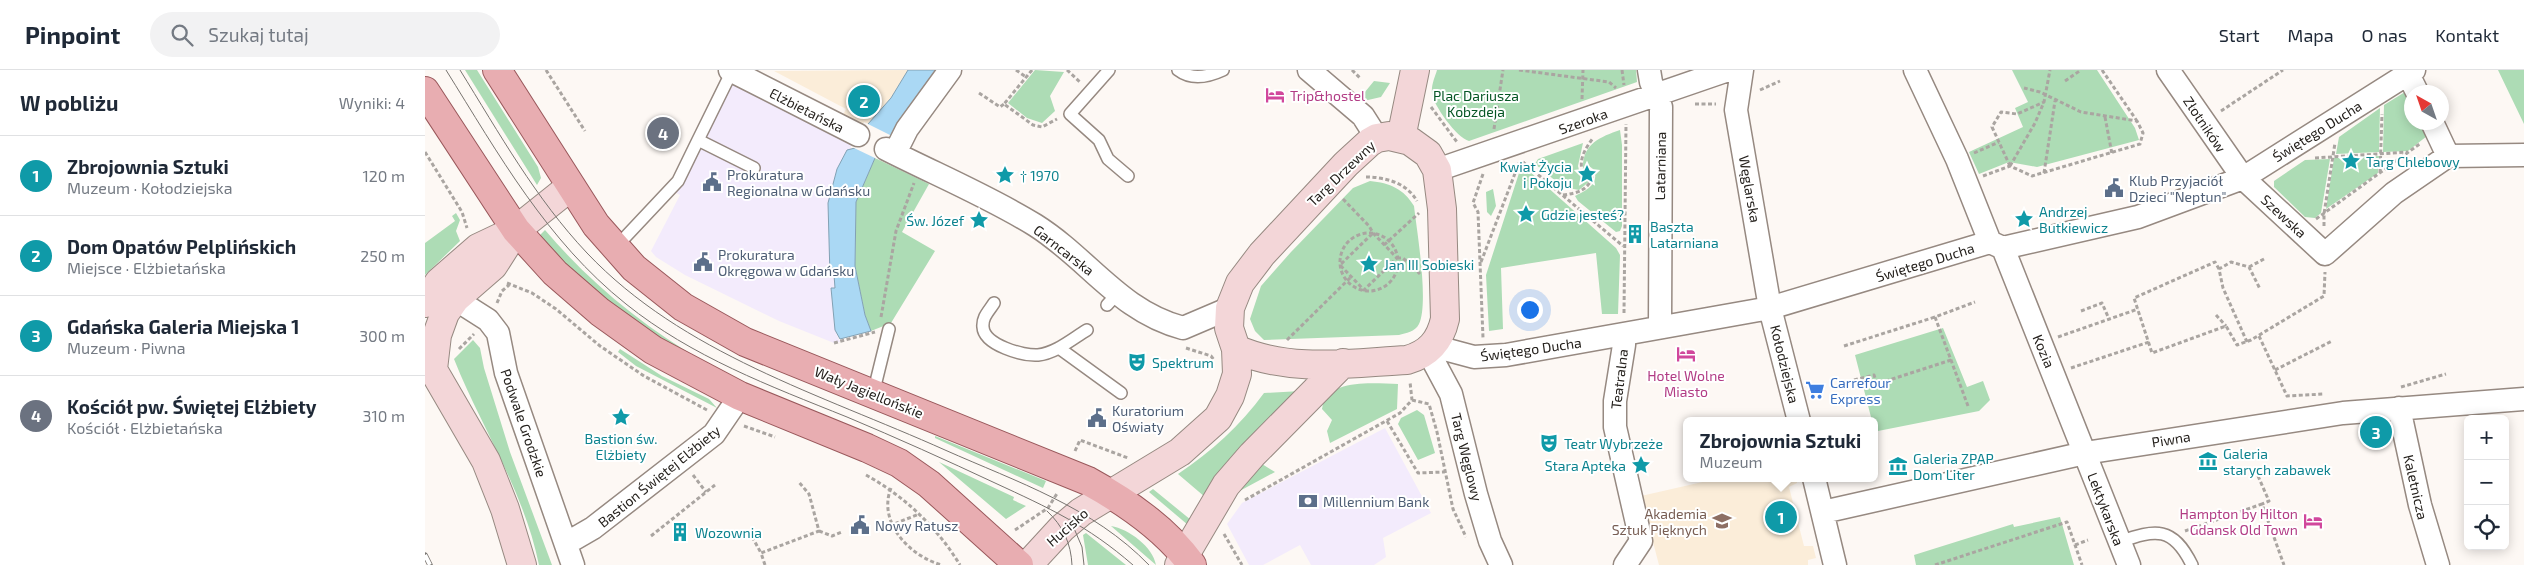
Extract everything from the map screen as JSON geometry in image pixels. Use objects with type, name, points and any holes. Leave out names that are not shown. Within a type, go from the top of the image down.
[{"type":"main road","points":[[497,70],[570,186]]},
{"type":"main road","points":[[425,91],[517,230],[555,273],[624,330],[737,413],[867,448],[899,463],[929,484],[1019,565]]},
{"type":"main road","name":"Wały Jagiellońskie","points":[[570,186],[615,248],[661,291],[707,322],[745,342],[1081,478],[1112,494],[1155,525],[1185,561]]},
{"type":"main road","points":[[981,531],[986,565]]},
{"type":"street","name":"Garncarska","points":[[951,70],[890,151],[1035,225],[1069,250],[1112,300],[1183,328],[1230,308]]},
{"type":"street","points":[[1227,357],[1295,364],[1407,360],[1431,348],[1442,332],[1445,320],[1442,209],[1437,170],[1428,154],[1419,147],[1389,138],[1309,70]]},
{"type":"street","points":[[1389,138],[1415,70]]},
{"type":"street","name":"Szeroka","points":[[1437,170],[1652,82],[1728,70]]},
{"type":"street","name":"Węglarska","points":[[1743,70],[1736,110],[1770,308]]},
{"type":"street","name":"Kozia","points":[[1915,70],[1996,245],[2085,453]]},
{"type":"street","name":"Złotników","points":[[2168,70],[2243,178]]},
{"type":"street","name":"Elżbietańska","points":[[731,71],[755,76],[858,136]]},
{"type":"street","name":"Świętego Ducha","points":[[1431,348],[1474,357],[1506,355],[1770,308],[1996,245],[2138,217],[2243,178],[2413,79]]},
{"type":"street","name":"Latarniana","points":[[1652,82],[1661,107],[1660,327]]},
{"type":"street","points":[[2435,130],[2448,156],[2524,155]]},
{"type":"street","name":"Targ Drzewny","points":[[1112,494],[1180,452],[1218,418],[1234,387],[1237,374],[1227,357],[1230,308],[1240,283],[1262,254],[1346,164],[1370,142],[1389,138]]},
{"type":"street","name":"Szewska","points":[[2243,178],[2325,254],[2394,193],[2448,156]]},
{"type":"street","points":[[523,565],[505,509],[486,461],[429,363],[445,313],[440,295],[493,266],[517,230],[570,186]]},
{"type":"street","name":"Podwale Grodzkie","points":[[440,295],[488,320],[498,334],[506,373],[573,565]]},
{"type":"street","name":"Kołodziejska","points":[[1770,308],[1798,417]]},
{"type":"street","name":"Teatralna","points":[[1624,334],[1615,401],[1615,427],[1641,541],[1625,565]]},
{"type":"street","name":"Targ Węglowy","points":[[1431,348],[1451,394],[1476,494],[1490,541],[1501,565]]},
{"type":"street","points":[[1185,561],[1226,485],[1252,454],[1343,363]]},
{"type":"street","name":"Piwna","points":[[1823,512],[2085,453],[2305,418],[2395,399],[2524,399]]},
{"type":"street","name":"Kaletnicza","points":[[2395,399],[2420,505],[2438,565]]},
{"type":"street","name":"Bastion Świętej Elżbiety","points":[[565,541],[575,539],[593,528],[715,434],[737,413]]},
{"type":"street","name":"Lektykarska","points":[[2085,453],[2129,565]]},
{"type":"street","points":[[1815,482],[1835,565]]},
{"type":"street","name":"Hucisko","points":[[1028,565],[1071,520],[1112,494]]},
{"type":"lane","points":[[1109,70],[1070,114],[1099,140],[1108,159],[1128,176]]},
{"type":"lane","points":[[1178,70],[1186,76],[1208,76],[1223,70]]},
{"type":"lane","points":[[615,248],[678,181],[731,71]]},
{"type":"lane","points":[[698,140],[754,168]]},
{"type":"lane","points":[[994,303],[984,317],[983,329],[988,338],[1021,354],[1040,355],[1059,348],[1087,330]]},
{"type":"lane","points":[[873,394],[884,330]]},
{"type":"lane","points":[[1059,348],[1121,393]]},
{"type":"lane","points":[[2119,542],[2151,532],[2161,532],[2177,540],[2192,565]]},
{"type":"path","points":[[546,70],[585,131]]},
{"type":"path","points":[[1016,70],[1026,77]]},
{"type":"path","points":[[979,93],[999,107],[1004,104],[1032,70]]},
{"type":"path","points":[[1351,70],[1361,78]]},
{"type":"path","points":[[1496,136],[1493,132],[1503,70]]},
{"type":"path","points":[[1519,70],[1609,82],[1620,91],[1652,82]]},
{"type":"path","points":[[1582,105],[1583,70]]},
{"type":"path","points":[[1976,178],[2009,166],[2035,123],[2044,102],[2050,70]]},
{"type":"path","points":[[2044,102],[2017,114],[2001,112],[1992,127],[2009,166],[2032,176],[2112,154],[2140,144],[2143,133],[2102,70]]},
{"type":"path","points":[[2274,70],[2277,74]]},
{"type":"path","points":[[2220,112],[2283,70]]},
{"type":"path","points":[[2065,81],[2078,71]]},
{"type":"path","points":[[1756,92],[1781,81]]},
{"type":"path","points":[[2024,88],[2045,94],[2055,101],[2081,112],[2137,122]]},
{"type":"path","points":[[2044,173],[2055,101]]},
{"type":"path","points":[[1430,102],[1431,110],[1459,144]]},
{"type":"path","points":[[1004,104],[1023,120],[1042,127],[1070,114]]},
{"type":"path","points":[[2380,172],[2382,113]]},
{"type":"path","points":[[2105,117],[2112,154]]},
{"type":"path","points":[[1619,126],[1626,123],[1623,246],[1624,334]]},
{"type":"path","points":[[2300,231],[2409,152],[2431,130]]},
{"type":"path","points":[[1589,136],[1597,134],[1582,156],[1581,162],[1586,179],[1593,176]]},
{"type":"path","points":[[425,152],[462,212],[469,233]]},
{"type":"path","points":[[2313,158],[2409,152]]},
{"type":"path","points":[[2323,214],[2333,156]]},
{"type":"path","points":[[1514,162],[1529,157]]},
{"type":"path","points":[[1521,160],[1623,246]]},
{"type":"path","points":[[1481,264],[1521,160]]},
{"type":"path","points":[[1583,174],[1586,169],[1589,169],[1593,176]]},
{"type":"path","points":[[1483,341],[1478,212],[1473,203],[1483,174],[1491,171]]},
{"type":"path","points":[[834,344],[884,330],[896,231],[905,202],[918,176]]},
{"type":"path","points":[[1359,176],[1380,177],[1395,182],[1414,195],[1421,212],[1384,245]]},
{"type":"path","points":[[1563,196],[1585,189],[1593,176]]},
{"type":"path","points":[[1341,196],[1397,258]]},
{"type":"path","points":[[1340,265],[1373,233]]},
{"type":"path","points":[[1373,233],[1388,241],[1397,258],[1397,266],[1391,280],[1379,289],[1364,290],[1347,281],[1340,265],[1341,254],[1353,238],[1362,234],[1373,233]]},
{"type":"path","points":[[1364,290],[1397,258],[1403,258],[1426,279]]},
{"type":"path","points":[[2219,268],[2231,262],[2249,267],[2264,259]]},
{"type":"path","points":[[2225,326],[2152,353],[2134,298],[2215,262],[2219,268],[2223,288],[2247,342]]},
{"type":"path","points":[[1340,265],[1364,290]]},
{"type":"path","points":[[2249,267],[2259,289]]},
{"type":"path","points":[[1283,343],[1351,277]]},
{"type":"path","points":[[2216,315],[2237,345],[2259,336],[2324,296]]},
{"type":"path","points":[[1844,346],[1975,302]]},
{"type":"path","points":[[2081,311],[2102,303],[2109,319]]},
{"type":"path","points":[[496,304],[501,310]]},
{"type":"path","points":[[2053,339],[2137,309]]},
{"type":"path","points":[[1935,317],[1968,406]]},
{"type":"path","points":[[2259,336],[2287,396],[2325,394]]},
{"type":"path","points":[[2275,370],[2332,341]]},
{"type":"path","points":[[2065,370],[2149,342]]},
{"type":"path","points":[[1178,345],[1211,356],[1227,357]]},
{"type":"path","points":[[1854,380],[1874,375],[1877,384],[1951,360]]},
{"type":"path","points":[[2395,399],[2446,374]]},
{"type":"path","points":[[1241,502],[1387,421],[1400,413],[1412,400],[1429,404],[1453,509],[1467,541]]},
{"type":"path","points":[[737,413],[782,440]]},
{"type":"path","points":[[1387,421],[1418,472],[1445,472]]},
{"type":"path","points":[[1080,440],[1132,460]]},
{"type":"path","points":[[690,471],[706,492]]},
{"type":"path","points":[[863,473],[891,488],[919,514],[945,543],[960,565]]},
{"type":"path","points":[[2179,530],[2191,531],[2269,501],[2258,476]]},
{"type":"path","points":[[799,482],[809,494],[819,531]]},
{"type":"path","points":[[651,536],[715,485]]},
{"type":"path","points":[[1015,531],[1048,508],[1055,499],[1061,485]]},
{"type":"path","points":[[891,488],[887,497],[891,525],[903,542],[917,555],[942,565]]},
{"type":"path","points":[[2262,504],[2284,565]]},
{"type":"path","points":[[891,525],[919,514]]},
{"type":"path","points":[[1935,565],[2067,522],[2082,565]]},
{"type":"path","points":[[1220,526],[1242,565]]},
{"type":"path","points":[[749,531],[765,565]]},
{"type":"path","points":[[761,553],[819,531],[832,536],[843,532]]},
{"type":"path","points":[[2075,545],[2088,540]]},
{"type":"shaded area","points":[[908,70],[891,98],[868,124],[864,122],[862,125],[843,115],[846,109],[774,71]]},
{"type":"shaded area","points":[[727,81],[851,145],[851,149],[847,150],[831,276],[834,275],[835,288],[831,289],[835,330],[840,342],[834,343],[779,321],[685,275],[656,257],[651,251],[680,195],[670,190]]},
{"type":"shaded area","points":[[1385,428],[1431,513],[1383,538],[1386,557],[1374,565],[1311,565],[1300,545],[1263,565],[1249,565],[1227,524],[1242,503]]},
{"type":"shaded area","name":"Akademia Sztuk Pięknych","points":[[1702,482],[1797,482],[1789,487],[1804,546],[1813,546],[1816,558],[1808,560],[1808,565],[1659,565],[1641,496]]},
{"type":"green space","points":[[465,70],[477,70],[538,167],[541,178],[537,185]]},
{"type":"green space","points":[[1035,70],[1064,72],[1050,96],[1055,111],[1042,123],[1027,118],[1008,103]]},
{"type":"green space","name":"Plac Dariusza Kobzdeja","points":[[1437,70],[1636,70],[1637,82],[1469,141],[1452,128],[1433,98],[1432,87]]},
{"type":"green space","points":[[2012,70],[2097,70],[2135,128],[2139,140],[2037,167],[2009,162],[1979,174],[1969,152],[2023,127],[2015,108],[2028,102]]},
{"type":"green space","points":[[2498,70],[2524,70],[2524,124]]},
{"type":"green space","points":[[1374,81],[1390,83],[1381,97],[1368,100],[1360,98]]},
{"type":"green space","points":[[2404,93],[2404,130],[2424,130],[2427,136],[2408,151],[2383,152],[2384,105]]},
{"type":"green space","points":[[2380,108],[2379,152],[2336,154],[2339,137]]},
{"type":"green space","points":[[1620,130],[1622,145],[1622,226],[1620,231],[1616,232],[1578,201],[1575,196],[1588,189],[1594,182],[1595,174],[1593,169],[1589,166],[1583,169],[1583,160],[1589,148],[1599,139]]},
{"type":"green space","points":[[1583,143],[1578,166],[1581,178],[1590,181],[1579,190],[1563,187],[1535,164],[1538,159]]},
{"type":"green space","points":[[2379,156],[2378,173],[2326,209],[2334,158]]},
{"type":"green space","points":[[875,158],[929,184],[902,232],[935,251],[891,323],[871,331],[865,315],[855,266],[856,202]]},
{"type":"green space","points":[[2330,159],[2321,213],[2315,218],[2305,217],[2274,187],[2274,181],[2305,160]]},
{"type":"green space","points":[[1524,169],[1528,170],[1616,248],[1620,255],[1618,314],[1602,314],[1596,253],[1501,268],[1503,329],[1489,331],[1486,275],[1519,173]]},
{"type":"green space","points":[[1370,181],[1384,183],[1396,188],[1406,195],[1414,206],[1423,284],[1422,314],[1417,327],[1410,332],[1399,335],[1264,340],[1255,331],[1250,319],[1261,286],[1353,188]]},
{"type":"green space","points":[[1493,189],[1496,206],[1491,216],[1487,212],[1486,192]]},
{"type":"green space","points":[[456,213],[460,220],[456,231],[460,241],[425,275],[425,243],[455,221],[452,216]]},
{"type":"green space","points":[[545,230],[599,286],[619,303],[660,334],[704,362],[637,324],[597,292],[541,239],[540,235]]},
{"type":"green space","points":[[1943,328],[1967,387],[1983,381],[1990,400],[1979,411],[1878,431],[1878,417],[1871,417],[1855,355]]},
{"type":"green space","points":[[473,340],[480,348],[484,368],[510,452],[552,565],[539,565],[532,538],[513,485],[454,359]]},
{"type":"green space","points":[[620,349],[662,376],[709,399],[717,408],[636,366],[618,352]]},
{"type":"green space","points":[[1353,384],[1398,384],[1397,409],[1330,443],[1327,431],[1332,420],[1322,409],[1326,399],[1333,392]]},
{"type":"green space","points":[[1301,391],[1205,497],[1178,474],[1225,437],[1264,393]]},
{"type":"green space","points":[[1417,410],[1424,415],[1435,453],[1418,460],[1398,424],[1401,418]]},
{"type":"green space","points":[[935,436],[1046,481],[1043,488],[935,438]]},
{"type":"green space","points":[[939,462],[1014,497],[1013,500],[1026,506],[1006,519]]},
{"type":"green space","points":[[1262,464],[1275,472],[1234,494]]},
{"type":"green space","points":[[1153,489],[1191,520],[1188,525],[1149,492]]},
{"type":"green space","points":[[2060,517],[2074,565],[1916,565],[1914,555],[2013,524],[2014,527]]},
{"type":"green space","points":[[1111,526],[1125,531],[1139,540],[1150,552],[1156,565]]},
{"type":"green space","points":[[1086,533],[1126,565],[1088,565],[1083,535]]},
{"type":"water","points":[[908,70],[940,70],[875,158],[856,202],[855,266],[865,315],[871,331],[840,339],[835,330],[831,288],[835,288],[834,275],[830,276],[828,203],[837,169],[847,150],[855,148],[868,124],[891,98]]},
{"type":"pier","points":[[866,123],[892,136],[877,159],[852,147]]},
{"type":"tram line","points":[[446,70],[505,165],[548,225],[598,279],[651,323],[732,369],[903,441],[1050,509],[1100,539],[1133,565]]},
{"type":"tram line","points":[[460,70],[519,165],[569,232],[587,253],[625,288],[666,319],[710,345],[802,390],[999,473],[1053,498],[1104,527],[1149,565]]},
{"type":"tram line","points":[[1047,511],[1058,523],[1065,535],[1070,549],[1072,565]]},
{"type":"tram line","points":[[1070,519],[1082,547],[1084,565]]},
{"type":"railway","points":[[425,555],[430,565]]},
{"type":"place","name":"Trip&hostel","points":[[1275,95]]},
{"type":"place","name":"Dom Opatów Pelplińskich","points":[[864,101]]},
{"type":"place","name":"Kościół pw. Świętej Elżbiety","points":[[663,133]]},
{"type":"place","name":"Targ Chlebowy","points":[[2351,161]]},
{"type":"place","name":"Kwiat Życia i Pokoju","points":[[1587,174]]},
{"type":"place","name":"† 1970","points":[[1005,175]]},
{"type":"place","name":"Prokuratura Regionalna w Gdańsku","points":[[712,182]]},
{"type":"place","name":"Klub Przyjaciół Dzieci \"Neptun\"","points":[[2114,188]]},
{"type":"place","name":"Gdzie jesteś?","points":[[1526,214]]},
{"type":"place","name":"Andrzej Butkiewicz","points":[[2024,219]]},
{"type":"place","name":"Św. Józef","points":[[979,220]]},
{"type":"place","name":"Baszta Latarniana","points":[[1635,234]]},
{"type":"place","name":"Prokuratura Okręgowa w Gdańsku","points":[[703,262]]},
{"type":"place","name":"Jan III Sobieski","points":[[1369,264]]},
{"type":"place","name":"Hotel Wolne Miasto","points":[[1686,354]]},
{"type":"place","name":"Spektrum","points":[[1137,362]]},
{"type":"place","name":"Carrefour Express","points":[[1815,390]]},
{"type":"place","name":"Bastion św. Elżbiety","points":[[621,417]]},
{"type":"place","name":"Kuratorium Oświaty","points":[[1097,418]]},
{"type":"place","name":"Gdańska Galeria Miejska 1","points":[[2376,432]]},
{"type":"place","name":"Teatr Wybrzeże","points":[[1549,443]]},
{"type":"place","name":"Galeria starych zabawek","points":[[2208,461]]},
{"type":"place","name":"Stara Apteka","points":[[1641,465]]},
{"type":"place","name":"Galeria ZPAP Dom Liter","points":[[1898,466]]},
{"type":"place","name":"Millennium Bank","points":[[1308,501]]},
{"type":"place","name":"Zbrojownia Sztuki","points":[[1781,517]]},
{"type":"place","name":"Akademia Sztuk Pięknych","points":[[1722,521]]},
{"type":"place","name":"Hampton by Hilton Gdansk Old Town","points":[[2313,521]]},
{"type":"place","name":"Nowy Ratusz","points":[[860,525]]},
{"type":"place","name":"Wozownia","points":[[680,532]]}]
